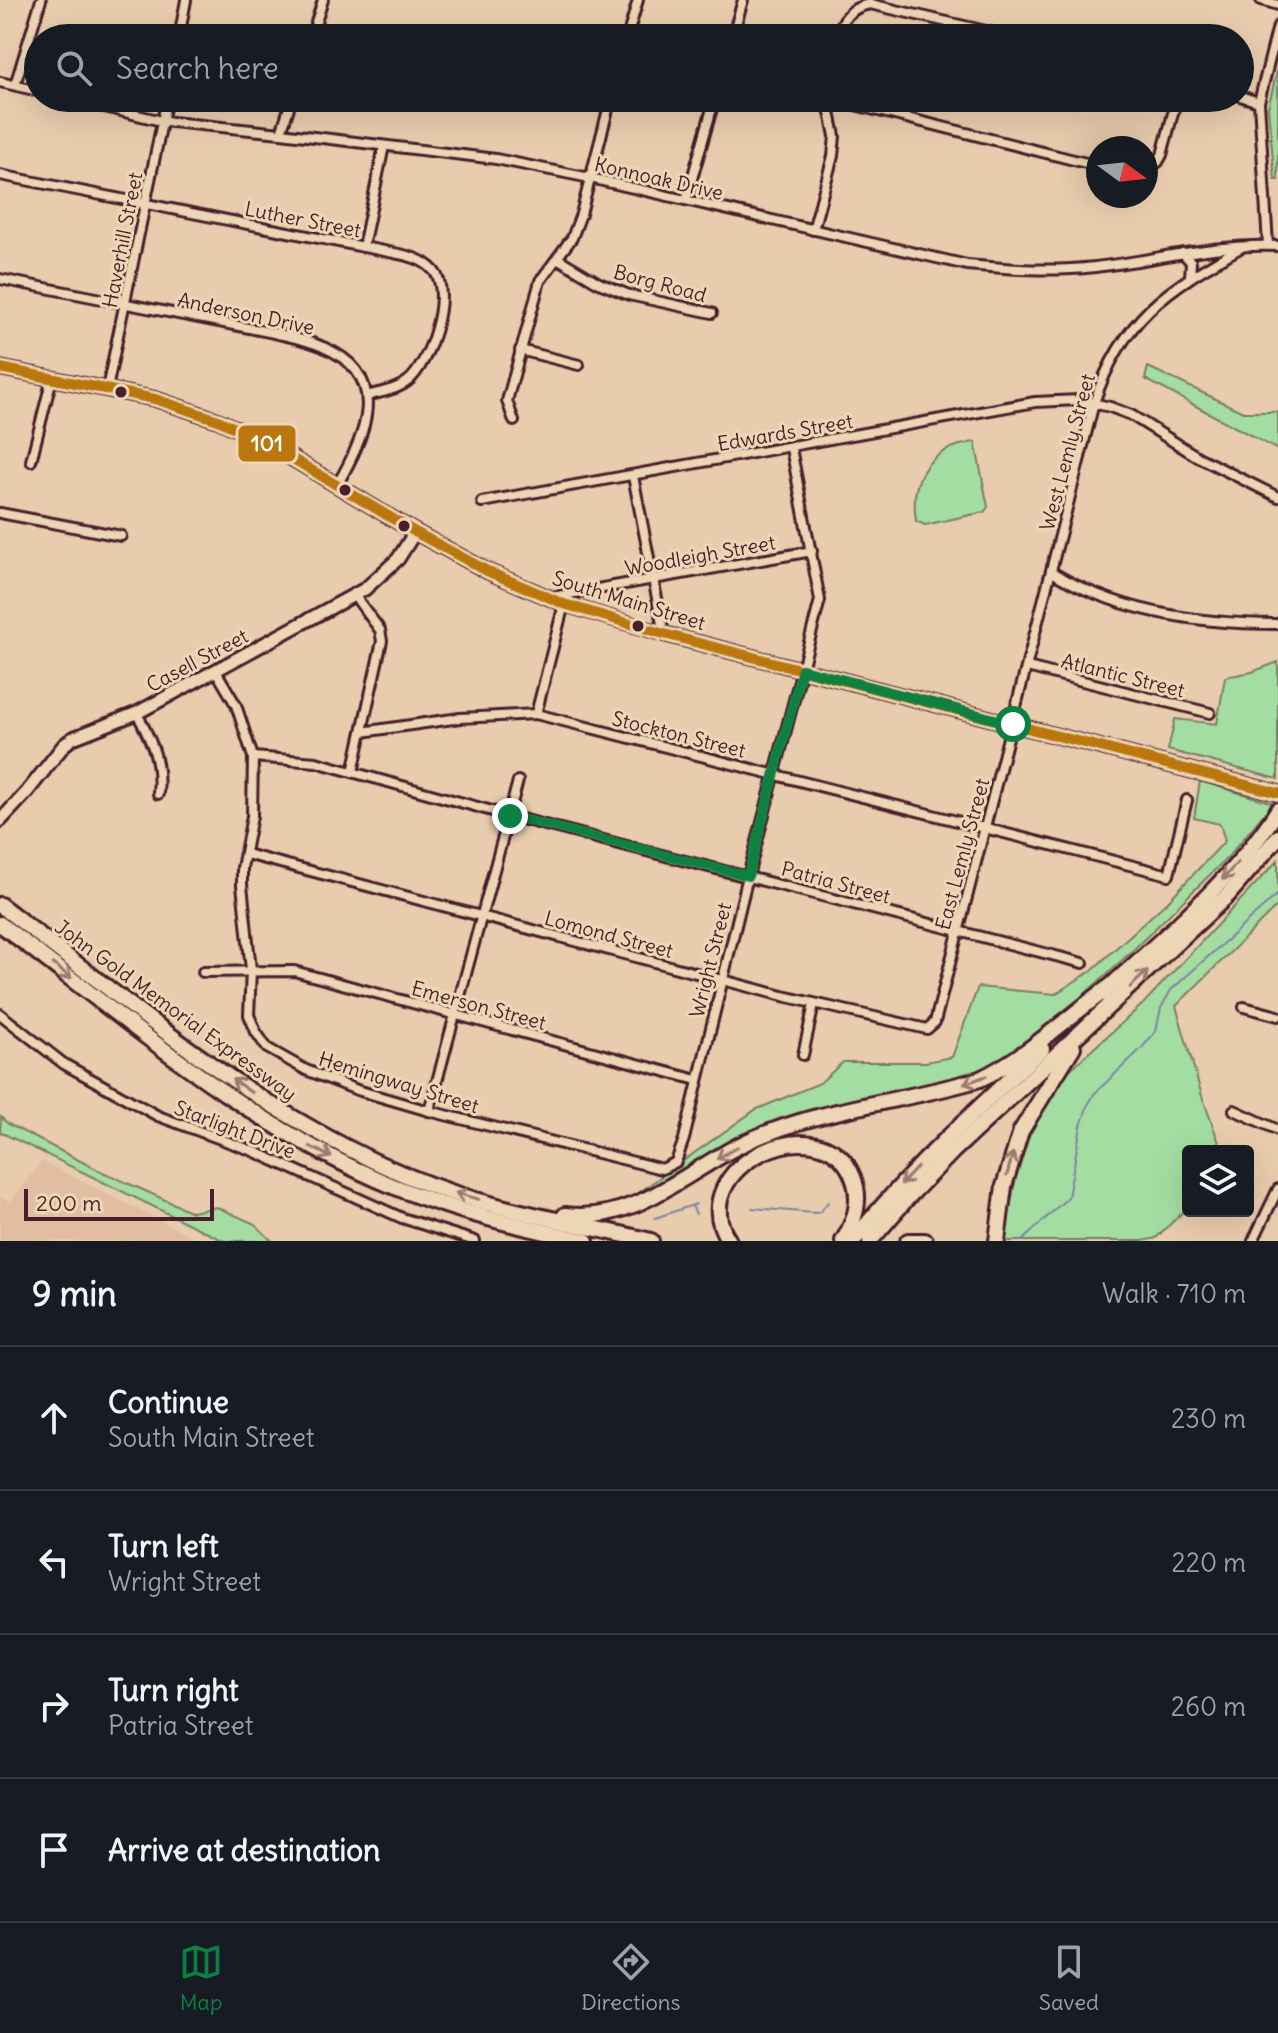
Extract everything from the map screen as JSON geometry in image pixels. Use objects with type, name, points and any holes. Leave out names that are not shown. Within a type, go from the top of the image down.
[{"type":"highway","points":[[853,1241],[941,1142],[1215,887],[1259,839],[1278,810]]},
{"type":"highway","points":[[870,1241],[952,1152],[1228,895],[1278,837]]},
{"type":"highway","name":"John Gold Memorial Expressway","points":[[0,905],[204,1060],[302,1125],[357,1154],[462,1196],[651,1241]]},
{"type":"highway","name":"John Gold Memorial Expressway","points":[[0,924],[256,1115],[346,1165],[423,1198],[531,1229],[586,1241]]},
{"type":"highway","points":[[501,1205],[572,1216],[618,1210],[658,1195],[735,1148],[774,1129],[980,1079],[1023,1054],[1108,988]]},
{"type":"highway","points":[[997,1241],[1004,1186],[1021,1131],[1082,1032]]},
{"type":"highway","points":[[729,1241],[722,1227],[720,1210],[730,1177],[759,1153],[781,1145],[802,1143],[827,1149],[843,1161],[851,1173],[857,1193],[857,1208],[843,1241]]},
{"type":"highway","points":[[423,1198],[533,1241]]},
{"type":"highway","points":[[908,1241],[925,1241]]},
{"type":"main road","name":"South Main Street","points":[[0,368],[184,408],[241,430],[489,572],[564,604],[664,634],[1274,792]]},
{"type":"street","points":[[34,24],[41,0]]},
{"type":"street","points":[[182,24],[186,0]]},
{"type":"street","points":[[315,24],[323,0]]},
{"type":"street","points":[[631,24],[638,0]]},
{"type":"street","points":[[736,24],[743,0]]},
{"type":"street","points":[[1261,0],[1278,5]]},
{"type":"street","points":[[842,24],[846,15],[870,4],[956,24]]},
{"type":"street","points":[[1268,245],[1259,102],[1278,26]]},
{"type":"street","points":[[15,85],[24,56]]},
{"type":"street","points":[[0,82],[24,87]]},
{"type":"street","points":[[1254,100],[1259,102]]},
{"type":"street","name":"Konnoak Drive","points":[[125,112],[162,121],[496,159],[967,265],[1030,271],[1095,267],[1242,247],[1278,246]]},
{"type":"street","name":"Haverhill Street","points":[[107,389],[164,112]]},
{"type":"street","points":[[281,133],[288,112]]},
{"type":"street","points":[[514,421],[507,401],[540,281],[572,238],[607,112]]},
{"type":"street","points":[[686,200],[711,112]]},
{"type":"street","points":[[813,230],[833,156],[835,136],[830,112]]},
{"type":"street","points":[[883,112],[1086,163]]},
{"type":"street","points":[[1158,162],[1173,112]]},
{"type":"street","points":[[363,247],[384,146]]},
{"type":"street","name":"Luther Street","points":[[0,175],[406,255],[425,263],[436,273],[441,289],[439,312],[421,367],[402,385],[367,396]]},
{"type":"street","name":"West Lemly Street","points":[[1013,724],[1094,403],[1105,371],[1135,324],[1160,298],[1242,247]]},
{"type":"street","points":[[1183,253],[1191,262],[1190,277]]},
{"type":"street","name":"Borg Road","points":[[557,258],[599,283],[629,295],[712,313]]},
{"type":"street","name":"Anderson Drive","points":[[0,279],[274,333],[322,346],[355,370],[367,396]]},
{"type":"street","points":[[520,350],[579,365]]},
{"type":"street","points":[[31,461],[52,378]]},
{"type":"street","points":[[337,485],[362,438],[367,396]]},
{"type":"street","name":"Edwards Street","points":[[482,502],[1035,402],[1079,400],[1131,415],[1198,457],[1278,497]]},
{"type":"street","name":"Wright Street","points":[[673,1165],[684,1139],[820,600],[791,448]]},
{"type":"street","points":[[633,476],[664,634]]},
{"type":"street","points":[[0,513],[121,536]]},
{"type":"street","name":"Casell Street","points":[[0,821],[64,745],[89,730],[137,713],[365,589],[398,559],[415,532]]},
{"type":"street","name":"Woodleigh Street","points":[[547,598],[812,551]]},
{"type":"street","points":[[1052,572],[1109,599],[1147,611],[1229,623],[1278,624]]},
{"type":"street","points":[[353,772],[382,641],[380,630],[354,595]]},
{"type":"street","points":[[536,714],[564,604]]},
{"type":"street","name":"Atlantic Street","points":[[1027,667],[1210,713]]},
{"type":"street","name":"Hemingway Street","points":[[216,671],[236,705],[253,757],[252,816],[242,885],[251,970],[249,1015],[267,1048],[306,1070],[429,1111],[644,1167],[662,1169],[673,1165]]},
{"type":"street","points":[[137,713],[155,747],[160,771],[158,794]]},
{"type":"street","name":"Stockton Street","points":[[362,732],[460,718],[536,714],[1169,875],[1187,800]]},
{"type":"street","name":"East Lemly Street","points":[[942,993],[1013,724]]},
{"type":"street","name":"Patria Street","points":[[253,757],[316,762],[510,816],[1083,963]]},
{"type":"street","points":[[429,1111],[518,781]]},
{"type":"street","name":"Lomond Street","points":[[246,854],[814,1004],[927,1029],[935,1022],[942,993]]},
{"type":"street","name":"Emerson Street","points":[[203,972],[294,971],[697,1080]]},
{"type":"street","points":[[803,1055],[814,1004]]},
{"type":"street","points":[[1244,1007],[1278,1016]]},
{"type":"street","name":"Starlight Drive","points":[[0,1014],[64,1064],[158,1116],[267,1157],[402,1218],[475,1241]]},
{"type":"street","points":[[1234,1110],[1278,1130]]},
{"type":"street","points":[[1254,1241],[1278,1189]]},
{"type":"shaded area","points":[[42,1161],[201,1241],[0,1241],[0,1196],[10,1202]]},
{"type":"green space","points":[[1278,67],[1278,180],[1275,180],[1268,108]]},
{"type":"green space","points":[[1148,367],[1243,412],[1278,412],[1278,450],[1145,379]]},
{"type":"green space","points":[[975,442],[988,507],[984,512],[925,525],[916,521],[916,491],[926,467],[946,451]]},
{"type":"green space","points":[[1278,662],[1278,779],[1168,750],[1175,719],[1217,724],[1225,677],[1252,672]]},
{"type":"green space","points":[[1200,781],[1273,803],[1228,857],[1129,954],[1048,1027],[1006,1060],[969,1075],[779,1119],[721,1146],[647,1193],[641,1191],[755,1110],[820,1083],[843,1062],[926,1062],[952,1057],[978,987],[1055,994],[1091,971],[1168,901],[1225,841],[1220,824],[1194,818]]},
{"type":"green space","points":[[1278,860],[1278,905],[1176,1006],[1220,1145],[1182,1145],[1182,1213],[1156,1238],[1143,1241],[1004,1241],[1016,1176],[1029,1129],[1065,1074],[1143,1004]]},
{"type":"green space","points":[[1,1117],[8,1124],[96,1169],[192,1212],[217,1207],[255,1224],[272,1241],[224,1241],[0,1132]]},
{"type":"waterway","points":[[1022,1241],[1068,1197],[1081,1126],[1094,1094],[1156,1031],[1161,1008],[1171,990],[1278,894]]},
{"type":"waterway","points":[[752,1208],[815,1213],[820,1212],[828,1202]]},
{"type":"waterway","points":[[655,1218],[696,1204]]},
{"type":"waterway","points":[[692,1206],[696,1214]]},
{"type":"transit line","name":"101","points":[[0,368],[155,399],[218,420],[268,444],[415,532],[489,572],[564,604],[664,634],[1278,793]]},
{"type":"route","points":[[510,816],[748,876],[802,669],[1013,724]]}]
